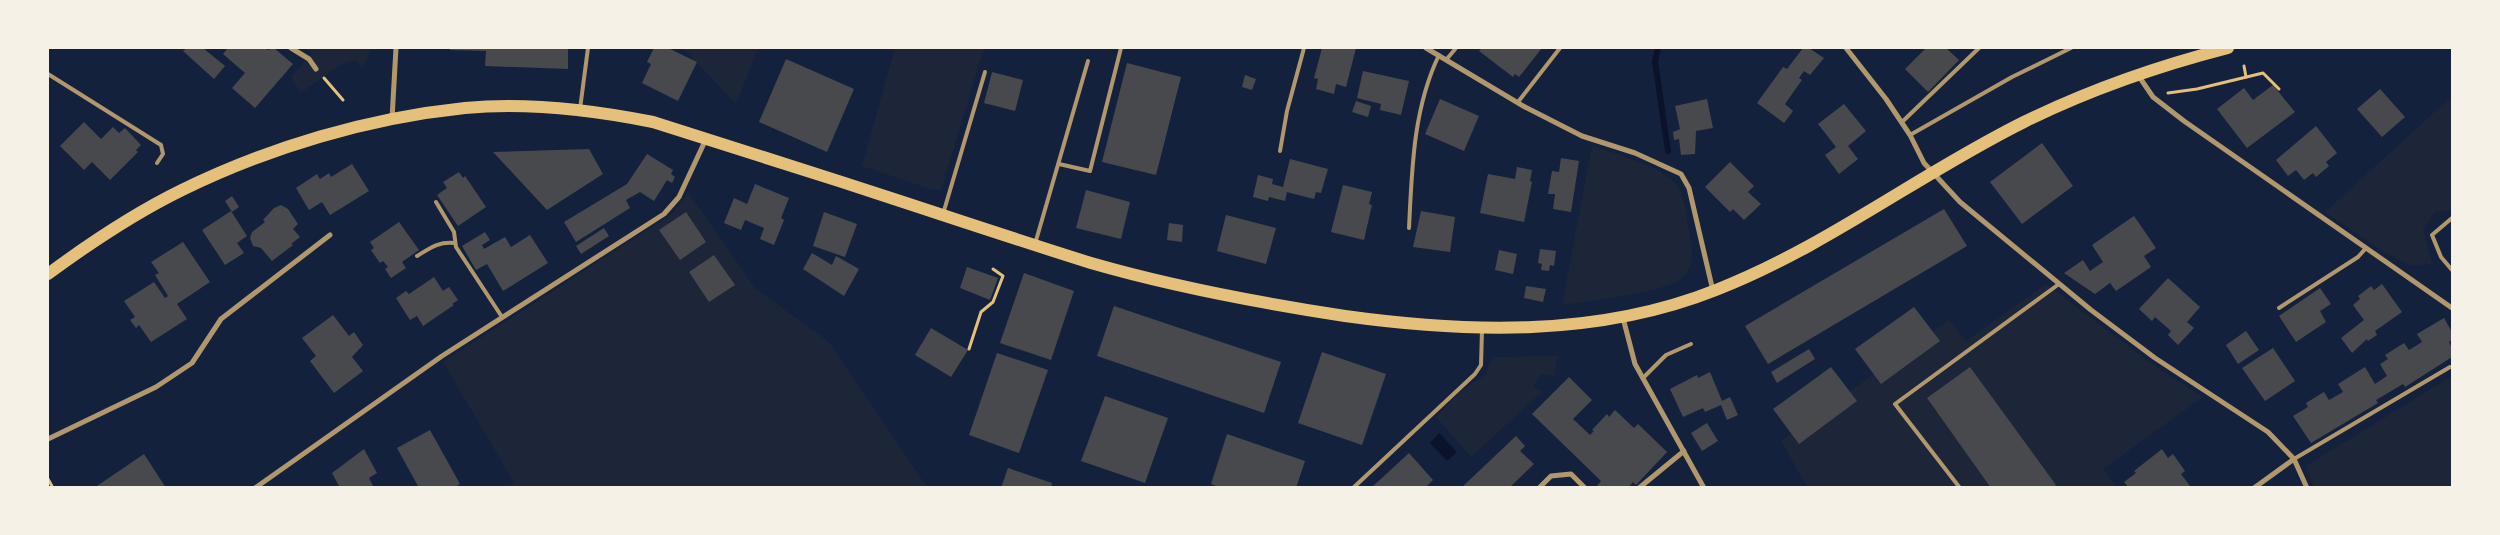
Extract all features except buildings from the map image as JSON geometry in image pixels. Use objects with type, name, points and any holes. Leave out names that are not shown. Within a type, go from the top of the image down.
[{"type":"main road","points":[[48,274],[88,245],[139,214],[181,190],[221,173],[347,129],[466,108],[507,107],[615,114],[653,122],[1035,245],[1180,286],[1282,306],[1386,322],[1482,328],[1542,327],[1594,322],[1669,306],[1713,292],[1773,266],[1818,242],[2023,122],[2100,88],[2228,48]]},
{"type":"street","points":[[291,48],[309,59],[316,69]]},
{"type":"street","points":[[392,120],[396,48]]},
{"type":"street","points":[[1426,48],[1518,102],[1582,136],[1635,153],[1680,174],[1689,188],[1713,292]]},
{"type":"street","points":[[1846,48],[1902,122],[1924,163],[1985,225],[2155,358],[2268,432],[2294,459],[2307,488]]},
{"type":"street","points":[[2138,75],[2153,97],[2178,116],[2452,308]]},
{"type":"street","points":[[255,488],[442,356],[664,214],[678,196],[706,139]]},
{"type":"street","points":[[48,440],[156,387],[192,363],[221,319],[330,235]]},
{"type":"street","points":[[1622,316],[1635,364],[1704,488]]},
{"type":"street","points":[[1639,488],[1684,451]]},
{"type":"street","points":[[2254,488],[2294,459]]},
{"type":"street","points":[[1539,488],[1551,476],[1571,474],[1585,488]]},
{"type":"lane","points":[[580,111],[588,48]]},
{"type":"lane","points":[[1059,164],[1090,171],[1121,48]]},
{"type":"lane","points":[[1280,152],[1287,111],[1304,48]]},
{"type":"lane","points":[[1446,60],[1456,48]]},
{"type":"lane","points":[[1518,102],[1560,48]]},
{"type":"lane","points":[[1902,122],[1979,48]]},
{"type":"lane","points":[[2059,48],[2063,52]]},
{"type":"lane","points":[[1910,135],[2012,77],[2071,48]]},
{"type":"lane","points":[[1409,228],[1415,135],[1433,69],[1439,55]]},
{"type":"lane","points":[[1035,245],[1088,61]]},
{"type":"lane","points":[[943,215],[985,72]]},
{"type":"lane","points":[[48,74],[161,145],[163,154],[157,163]]},
{"type":"lane","points":[[436,202],[454,232],[455,243],[502,317]]},
{"type":"lane","points":[[2452,218],[2432,235],[2441,257],[2452,270]]},
{"type":"lane","points":[[417,256],[434,245],[446,242],[455,243]]},
{"type":"lane","points":[[2279,308],[2358,257],[2366,248]]},
{"type":"lane","points":[[1960,488],[1895,404],[2059,284]]},
{"type":"lane","points":[[1352,488],[1475,374],[1481,365],[1482,328]]},
{"type":"lane","points":[[1643,378],[1666,355],[1690,344]]},
{"type":"lane","points":[[2294,459],[2450,367]]},
{"type":"path","points":[[2244,66],[2246,77]]},
{"type":"path","points":[[316,69],[343,100]]},
{"type":"path","points":[[2166,93],[2196,89],[2263,74],[2279,89]]},
{"type":"path","points":[[969,349],[981,312],[993,302],[1003,276],[993,269]]},
{"type":"path","points":[[48,479],[53,488]]},
{"type":"shaded area","points":[[303,48],[372,48],[362,68],[356,60],[341,64],[301,93],[291,77],[312,53]]},
{"type":"shaded area","points":[[683,48],[758,48],[736,104]]},
{"type":"shaded area","points":[[895,48],[984,48],[941,190],[930,189],[862,166]]},
{"type":"shaded area","points":[[2451,97],[2452,210],[2435,212],[2423,229],[2432,264],[2412,266],[2387,254],[2325,212]]},
{"type":"shaded area","points":[[1592,146],[1651,167],[1671,179],[1677,186],[1684,204],[1691,242],[1691,260],[1685,275],[1671,284],[1624,296],[1562,305]]},
{"type":"shaded area","points":[[688,192],[755,288],[829,342],[927,487],[506,487],[514,483],[443,362],[672,214]]},
{"type":"shaded area","points":[[2046,284],[2159,369],[2203,397],[2103,469],[2117,487],[1807,487],[1781,441],[1949,320],[1966,341]]},
{"type":"shaded area","points":[[1558,356],[1554,376],[1542,374],[1533,386],[1542,392],[1471,457],[1436,417],[1457,394],[1485,375],[1493,357]]},
{"type":"shaded area","points":[[2452,376],[2452,487],[2314,487],[2306,466]]},
{"type":"shaded area","points":[[1439,433],[1457,452],[1447,461],[1430,443]]},
{"type":"waterway","points":[[1658,48],[1655,61],[1668,151]]}]
